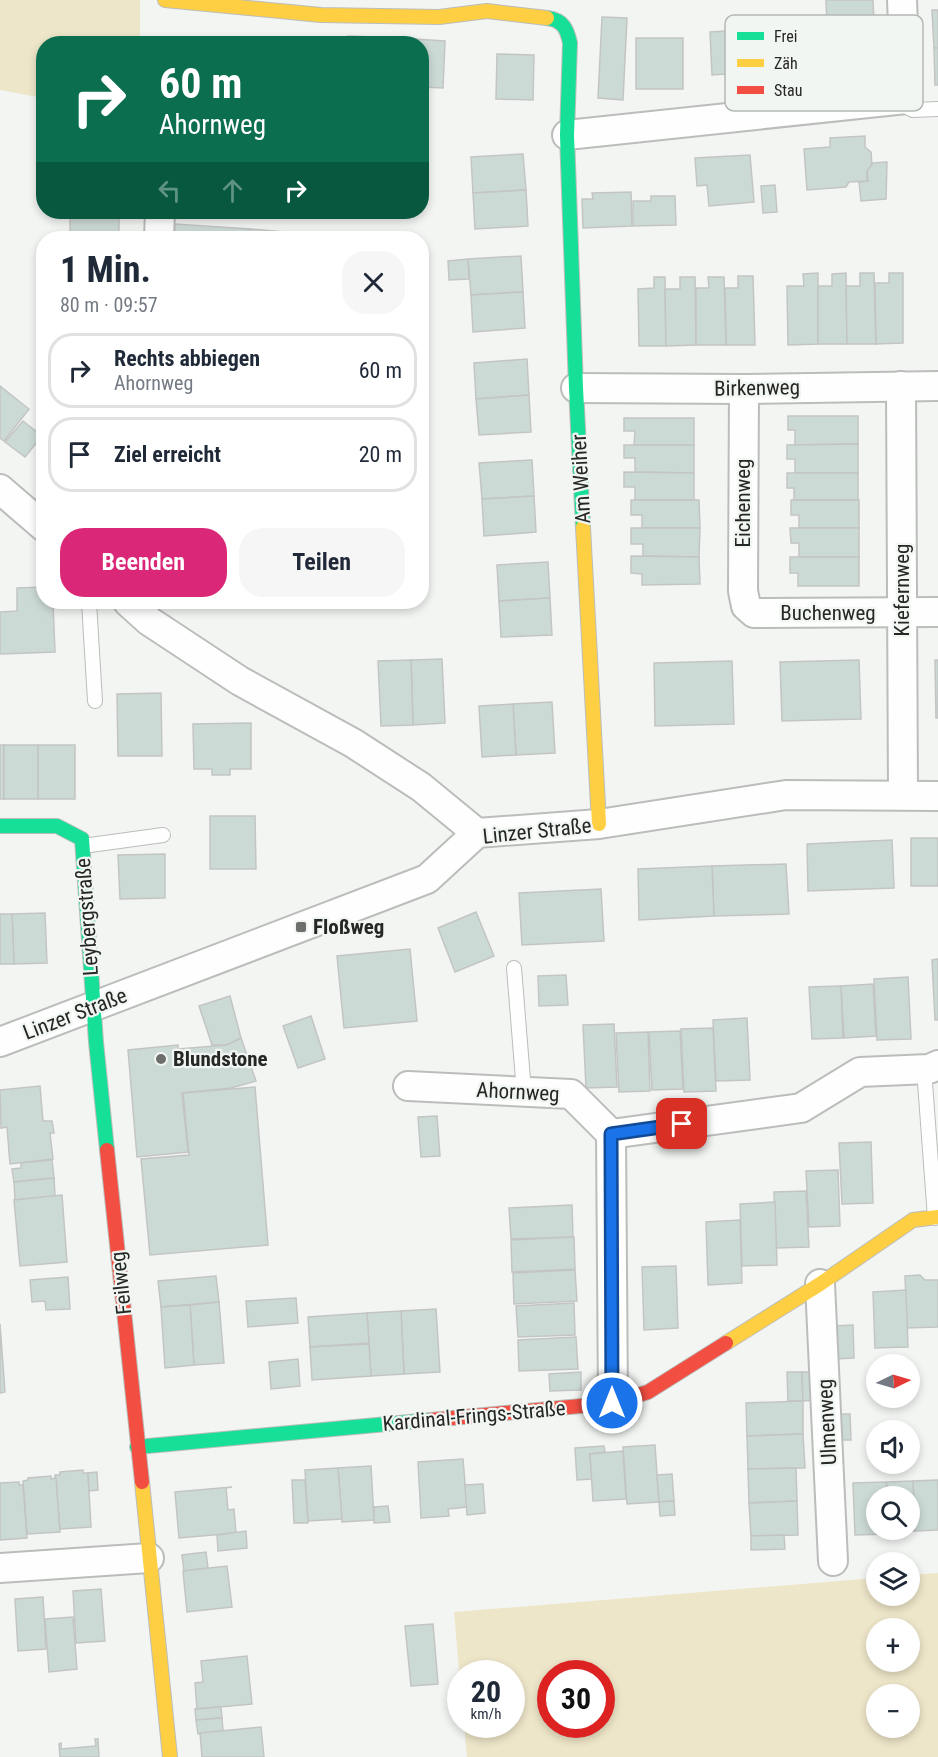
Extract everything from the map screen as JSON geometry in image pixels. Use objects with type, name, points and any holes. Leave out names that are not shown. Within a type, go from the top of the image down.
[{"type":"street","name":"Am Weiher","points":[[165,0],[321,15],[439,17],[487,6],[557,19],[567,29],[570,43],[567,135],[576,388],[598,824]]},
{"type":"street","points":[[902,0],[903,15]]},
{"type":"street","points":[[567,135],[793,111]]},
{"type":"street","name":"Kiefernweg","points":[[901,386],[903,795]]},
{"type":"street","name":"Birkenweg","points":[[576,388],[744,389],[938,386]]},
{"type":"street","name":"Eichenweg","points":[[744,389],[743,591],[746,606],[754,613]]},
{"type":"street","points":[[0,489],[36,520]]},
{"type":"street","points":[[150,611],[240,681],[353,743],[421,787],[477,834]]},
{"type":"street","name":"Buchenweg","points":[[754,613],[938,612]]},
{"type":"street","name":"Linzer Straße","points":[[0,1042],[427,879],[477,834],[598,824],[786,795],[938,796]]},
{"type":"street","name":"Leybergstraße","points":[[0,826],[57,826],[82,839],[93,1008]]},
{"type":"street","name":"Feilweg","points":[[93,1008],[170,1757]]},
{"type":"street","points":[[612,1403],[611,1134],[801,1108],[860,1072],[931,1067]]},
{"type":"street","name":"Ahornweg","points":[[408,1086],[571,1094],[611,1134]]},
{"type":"street","name":"Kardinal-Frings-Straße","points":[[137,1447],[612,1403],[648,1392],[820,1284],[913,1220],[937,1218]]},
{"type":"street","name":"Ulmenweg","points":[[820,1284],[834,1561]]},
{"type":"street","points":[[0,1568],[149,1558]]},
{"type":"lane","points":[[923,110],[938,109]]},
{"type":"lane","points":[[89,609],[95,701]]},
{"type":"lane","points":[[83,846],[164,835]]},
{"type":"lane","points":[[514,968],[524,1092]]},
{"type":"lane","points":[[931,1067],[937,1218]]},
{"type":"shaded area","points":[[0,0],[140,0],[140,36],[36,36],[36,97],[0,90]]},
{"type":"shaded area","points":[[938,1573],[938,1757],[467,1757],[465,1738],[525,1738],[525,1660],[458,1660],[454,1612],[866,1579],[866,1606],[920,1606],[920,1574]]},
{"type":"building","points":[[826,0],[873,0],[874,15],[827,15]]},
{"type":"building","points":[[932,10],[938,10],[938,48],[934,48]]},
{"type":"building","points":[[602,17],[627,18],[623,100],[598,98]]},
{"type":"building","points":[[725,31],[725,74],[712,75],[710,32]]},
{"type":"building","points":[[636,38],[683,38],[683,89],[636,89]]},
{"type":"building","points":[[429,40],[445,41],[443,88],[429,87]]},
{"type":"building","points":[[934,48],[938,48],[938,85],[935,85]]},
{"type":"building","points":[[497,54],[534,55],[533,100],[496,99]]},
{"type":"building","points":[[865,136],[865,147],[871,152],[872,166],[867,171],[867,181],[849,182],[846,187],[807,190],[804,149],[830,147],[830,138]]},
{"type":"building","points":[[523,154],[526,190],[473,193],[471,157]]},
{"type":"building","points":[[750,155],[754,202],[709,206],[707,185],[697,186],[695,158]]},
{"type":"building","points":[[887,162],[886,199],[861,201],[859,182],[868,181],[867,171],[873,163]]},
{"type":"building","points":[[775,185],[777,212],[763,213],[761,186]]},
{"type":"building","points":[[526,190],[528,226],[475,229],[473,193]]},
{"type":"building","points":[[631,192],[632,226],[583,228],[582,199],[593,199],[592,193]]},
{"type":"building","points":[[651,196],[675,196],[676,225],[633,226],[633,201],[651,201]]},
{"type":"building","points":[[70,219],[119,219],[119,231],[70,231]]},
{"type":"building","points":[[175,224],[250,229],[250,231],[174,231]]},
{"type":"building","points":[[250,229],[272,231],[250,231]]},
{"type":"building","points":[[521,256],[523,292],[471,295],[468,259]]},
{"type":"building","points":[[468,259],[469,279],[449,280],[448,261]]},
{"type":"building","points":[[818,273],[818,344],[788,345],[787,286],[804,286],[803,274]]},
{"type":"building","points":[[846,273],[847,344],[818,344],[818,286],[832,286],[832,274]]},
{"type":"building","points":[[860,273],[874,273],[876,344],[847,344],[846,286],[860,286]]},
{"type":"building","points":[[889,273],[903,273],[903,343],[876,344],[875,283],[889,283]]},
{"type":"building","points":[[738,276],[753,276],[755,345],[726,345],[725,288],[738,288]]},
{"type":"building","points":[[654,277],[665,277],[666,346],[639,346],[638,289],[654,288]]},
{"type":"building","points":[[680,277],[695,277],[696,345],[666,346],[665,289],[680,289]]},
{"type":"building","points":[[708,277],[724,277],[726,345],[696,345],[696,288],[709,288]]},
{"type":"building","points":[[523,292],[525,328],[473,332],[471,295]]},
{"type":"building","points":[[527,359],[529,395],[476,399],[474,363]]},
{"type":"building","points":[[0,386],[29,409],[4,441],[0,438]]},
{"type":"building","points":[[529,395],[531,432],[479,435],[476,399]]},
{"type":"building","points":[[788,416],[858,416],[858,444],[795,445],[795,430],[788,430]]},
{"type":"building","points":[[624,418],[694,418],[694,445],[634,445],[635,431],[624,431]]},
{"type":"building","points":[[23,421],[36,431],[36,443],[25,457],[5,442]]},
{"type":"building","points":[[858,444],[858,473],[795,473],[795,459],[787,459],[787,445]]},
{"type":"building","points":[[624,445],[694,445],[694,473],[635,472],[635,458],[624,458]]},
{"type":"building","points":[[532,460],[534,496],[482,499],[479,463]]},
{"type":"building","points":[[624,472],[694,473],[694,500],[635,500],[635,487],[624,487]]},
{"type":"building","points":[[787,473],[858,473],[858,500],[794,500],[794,488],[787,488]]},
{"type":"building","points":[[534,496],[536,532],[484,536],[482,499]]},
{"type":"building","points":[[631,500],[699,500],[700,528],[642,528],[642,515],[631,515]]},
{"type":"building","points":[[791,500],[859,500],[859,528],[799,528],[799,515],[791,515]]},
{"type":"building","points":[[631,528],[700,528],[699,557],[643,556],[643,544],[631,544]]},
{"type":"building","points":[[790,528],[859,528],[859,557],[799,557],[799,543],[791,543]]},
{"type":"building","points":[[631,556],[699,557],[700,584],[642,585],[642,574],[631,573]]},
{"type":"building","points":[[790,557],[859,557],[859,586],[798,586],[798,573],[790,573]]},
{"type":"building","points":[[548,562],[550,598],[499,601],[497,565]]},
{"type":"building","points":[[36,587],[36,609],[53,609],[55,652],[0,654],[0,612],[17,611],[17,588]]},
{"type":"building","points":[[550,598],[552,635],[501,637],[499,601]]},
{"type":"building","points":[[442,659],[445,723],[413,725],[411,660]]},
{"type":"building","points":[[411,660],[413,725],[381,726],[378,661]]},
{"type":"building","points":[[859,660],[861,719],[782,721],[780,662]]},
{"type":"building","points":[[935,660],[938,660],[938,718],[936,718]]},
{"type":"building","points":[[732,661],[734,724],[655,726],[654,663]]},
{"type":"building","points":[[161,693],[162,756],[118,756],[117,694]]},
{"type":"building","points":[[552,702],[555,753],[516,755],[513,704]]},
{"type":"building","points":[[513,704],[516,755],[482,757],[479,706]]},
{"type":"building","points":[[251,723],[251,769],[230,769],[230,775],[212,775],[212,769],[194,769],[193,724]]},
{"type":"building","points":[[0,745],[4,745],[4,799],[0,799]]},
{"type":"building","points":[[4,745],[38,745],[38,799],[4,799]]},
{"type":"building","points":[[38,745],[75,745],[75,799],[38,799]]},
{"type":"building","points":[[210,816],[255,816],[256,869],[210,869]]},
{"type":"building","points":[[911,838],[938,838],[938,886],[911,886]]},
{"type":"building","points":[[892,840],[894,888],[808,891],[807,844]]},
{"type":"building","points":[[165,854],[165,898],[120,899],[118,855]]},
{"type":"building","points":[[786,864],[789,914],[714,916],[712,866]]},
{"type":"building","points":[[712,866],[714,916],[639,920],[638,869]]},
{"type":"building","points":[[601,889],[604,941],[522,945],[519,893]]},
{"type":"building","points":[[476,912],[494,956],[455,972],[438,928]]},
{"type":"building","points":[[45,913],[47,963],[14,964],[12,914]]},
{"type":"building","points":[[0,914],[12,914],[14,964],[0,964]]},
{"type":"building","points":[[410,949],[417,1021],[344,1028],[337,956]]},
{"type":"building","points":[[938,959],[938,1020],[935,1020],[932,960]]},
{"type":"building","points":[[566,975],[568,1005],[539,1006],[538,976]]},
{"type":"building","points":[[908,977],[911,1039],[877,1040],[874,979]]},
{"type":"building","points":[[873,984],[876,1036],[844,1038],[841,986]]},
{"type":"building","points":[[841,986],[843,1038],[812,1039],[809,987]]},
{"type":"building","points":[[230,996],[241,1038],[227,1045],[212,1045],[199,1006]]},
{"type":"building","points":[[311,1016],[325,1059],[298,1068],[283,1026]]},
{"type":"building","points":[[747,1018],[750,1080],[716,1081],[713,1020]]},
{"type":"building","points":[[614,1024],[617,1087],[586,1088],[583,1025]]},
{"type":"building","points":[[713,1028],[716,1091],[684,1092],[681,1029]]},
{"type":"building","points":[[680,1031],[683,1089],[652,1090],[649,1032]]},
{"type":"building","points":[[648,1032],[650,1091],[619,1092],[616,1033]]},
{"type":"building","points":[[241,1038],[256,1081],[231,1088],[182,1093],[188,1152],[137,1157],[128,1050],[178,1045],[178,1049],[227,1045]]},
{"type":"building","points":[[40,1086],[43,1121],[52,1121],[54,1133],[50,1133],[53,1159],[10,1164],[7,1127],[1,1128],[0,1090]]},
{"type":"building","points":[[255,1087],[268,1245],[150,1255],[141,1159],[189,1155],[183,1093]]},
{"type":"building","points":[[437,1116],[440,1156],[421,1157],[418,1117]]},
{"type":"building","points":[[871,1142],[873,1203],[842,1204],[839,1143]]},
{"type":"building","points":[[52,1160],[54,1178],[14,1182],[12,1169],[21,1168],[21,1163]]},
{"type":"building","points":[[838,1170],[840,1226],[809,1227],[806,1171]]},
{"type":"building","points":[[54,1178],[55,1196],[15,1200],[14,1182]]},
{"type":"building","points":[[806,1191],[809,1247],[776,1248],[774,1192]]},
{"type":"building","points":[[62,1195],[67,1262],[20,1266],[14,1200]]},
{"type":"building","points":[[775,1202],[777,1265],[742,1266],[740,1204]]},
{"type":"building","points":[[572,1205],[573,1237],[511,1239],[509,1208]]},
{"type":"building","points":[[740,1220],[742,1283],[708,1285],[706,1222]]},
{"type":"building","points":[[574,1237],[575,1269],[512,1272],[511,1240]]},
{"type":"building","points":[[676,1266],[678,1328],[644,1330],[642,1267]]},
{"type":"building","points":[[575,1270],[577,1301],[514,1304],[513,1273]]},
{"type":"building","points":[[920,1275],[925,1280],[938,1280],[938,1327],[907,1328],[905,1276]]},
{"type":"building","points":[[216,1276],[219,1302],[161,1307],[158,1281]]},
{"type":"building","points":[[68,1277],[70,1309],[46,1310],[45,1301],[32,1302],[30,1280]]},
{"type":"building","points":[[906,1290],[908,1347],[875,1348],[873,1292]]},
{"type":"building","points":[[296,1298],[298,1323],[248,1327],[246,1301]]},
{"type":"building","points":[[219,1302],[224,1363],[194,1365],[190,1305]]},
{"type":"building","points":[[574,1303],[575,1335],[518,1337],[516,1306]]},
{"type":"building","points":[[190,1305],[194,1365],[165,1368],[161,1307]]},
{"type":"building","points":[[436,1309],[440,1372],[404,1374],[401,1311]]},
{"type":"building","points":[[401,1311],[404,1374],[371,1376],[367,1313]]},
{"type":"building","points":[[367,1313],[369,1343],[310,1347],[308,1317]]},
{"type":"building","points":[[0,1324],[5,1392],[0,1393]]},
{"type":"building","points":[[853,1325],[854,1358],[834,1359],[833,1326]]},
{"type":"building","points":[[576,1337],[578,1369],[519,1371],[518,1340]]},
{"type":"building","points":[[369,1344],[371,1376],[312,1380],[310,1347]]},
{"type":"building","points":[[298,1359],[300,1386],[271,1389],[269,1362]]},
{"type":"building","points":[[581,1372],[581,1390],[550,1391],[549,1374]]},
{"type":"building","points":[[787,1372],[802,1372],[803,1401],[788,1401]]},
{"type":"building","points":[[802,1372],[816,1372],[817,1400],[803,1401]]},
{"type":"building","points":[[803,1401],[803,1434],[747,1436],[746,1403]]},
{"type":"building","points":[[837,1414],[850,1414],[851,1440],[837,1440]]},
{"type":"building","points":[[803,1434],[805,1468],[748,1469],[747,1436]]},
{"type":"building","points":[[655,1445],[659,1502],[627,1504],[623,1447]]},
{"type":"building","points":[[604,1446],[605,1452],[590,1454],[592,1479],[577,1480],[575,1448]]},
{"type":"building","points":[[623,1451],[626,1499],[593,1501],[590,1454]]},
{"type":"building","points":[[463,1459],[467,1507],[448,1509],[449,1516],[421,1518],[418,1462]]},
{"type":"building","points":[[371,1466],[374,1520],[342,1522],[338,1468]]},
{"type":"building","points":[[338,1468],[342,1519],[308,1521],[305,1470]]},
{"type":"building","points":[[796,1468],[797,1501],[749,1503],[748,1469]]},
{"type":"building","points":[[83,1470],[83,1473],[88,1473],[91,1527],[60,1529],[55,1475],[60,1475],[60,1472]]},
{"type":"building","points":[[97,1472],[98,1490],[89,1491],[88,1473]]},
{"type":"building","points":[[672,1474],[674,1501],[659,1502],[657,1475]]},
{"type":"building","points":[[51,1476],[51,1479],[56,1478],[60,1532],[27,1534],[23,1481],[28,1478]]},
{"type":"building","points":[[292,1480],[305,1480],[308,1523],[294,1523]]},
{"type":"building","points":[[938,1480],[938,1530],[920,1531],[920,1486],[913,1486],[913,1481]]},
{"type":"building","points":[[913,1481],[913,1486],[887,1486],[887,1482]]},
{"type":"building","points":[[19,1482],[19,1485],[23,1485],[27,1538],[0,1540],[0,1483]]},
{"type":"building","points":[[886,1482],[886,1486],[866,1486],[866,1535],[855,1535],[853,1483]]},
{"type":"building","points":[[483,1484],[485,1513],[467,1515],[465,1485]]},
{"type":"building","points":[[232,1487],[226,1488],[228,1510],[234,1509],[236,1533],[179,1538],[175,1492]]},
{"type":"building","points":[[674,1501],[675,1515],[660,1516],[659,1502]]},
{"type":"building","points":[[797,1501],[798,1535],[751,1536],[749,1503]]},
{"type":"building","points":[[388,1506],[390,1522],[374,1523],[374,1507]]},
{"type":"building","points":[[246,1531],[247,1548],[218,1551],[217,1535]]},
{"type":"building","points":[[784,1535],[785,1549],[751,1550],[751,1536]]},
{"type":"building","points":[[206,1552],[208,1568],[184,1571],[182,1555]]},
{"type":"building","points":[[227,1566],[232,1607],[187,1612],[183,1571]]},
{"type":"building","points":[[101,1589],[105,1641],[76,1643],[73,1591]]},
{"type":"building","points":[[43,1597],[46,1649],[18,1651],[15,1599]]},
{"type":"building","points":[[73,1617],[77,1669],[49,1672],[45,1619]]},
{"type":"building","points":[[433,1624],[438,1684],[411,1686],[405,1626]]},
{"type":"building","points":[[247,1656],[252,1704],[197,1709],[195,1683],[203,1682],[201,1661]]},
{"type":"building","points":[[221,1707],[222,1718],[196,1720],[195,1709]]},
{"type":"building","points":[[222,1718],[223,1731],[198,1734],[196,1720]]},
{"type":"building","points":[[261,1727],[264,1757],[202,1757],[200,1733]]},
{"type":"building","points":[[95,1739],[98,1739],[99,1757],[60,1757],[59,1744],[61,1743],[61,1749],[96,1746]]},
{"type":"traffic: fast","points":[[547,18],[561,23],[570,43],[567,135],[583,527]]},
{"type":"traffic: fast","points":[[0,826],[57,826],[82,839],[96,1042],[107,1150]]},
{"type":"traffic: fast","points":[[137,1447],[431,1420]]},
{"type":"traffic: slow","points":[[165,0],[321,15],[439,17],[487,11],[547,18]]},
{"type":"traffic: slow","points":[[583,527],[599,824]]},
{"type":"traffic: slow","points":[[726,1343],[820,1284],[913,1220],[938,1217]]},
{"type":"traffic: slow","points":[[142,1482],[170,1757]]},
{"type":"traffic: jam","points":[[107,1150],[142,1482]]},
{"type":"traffic: jam","points":[[431,1420],[613,1403],[648,1392],[726,1343]]},
{"type":"place","name":"Floßweg","points":[[301,927]]},
{"type":"place","name":"Blundstone","points":[[161,1059]]},
{"type":"route","points":[[612,1403],[611,1134],[682,1124]]}]
